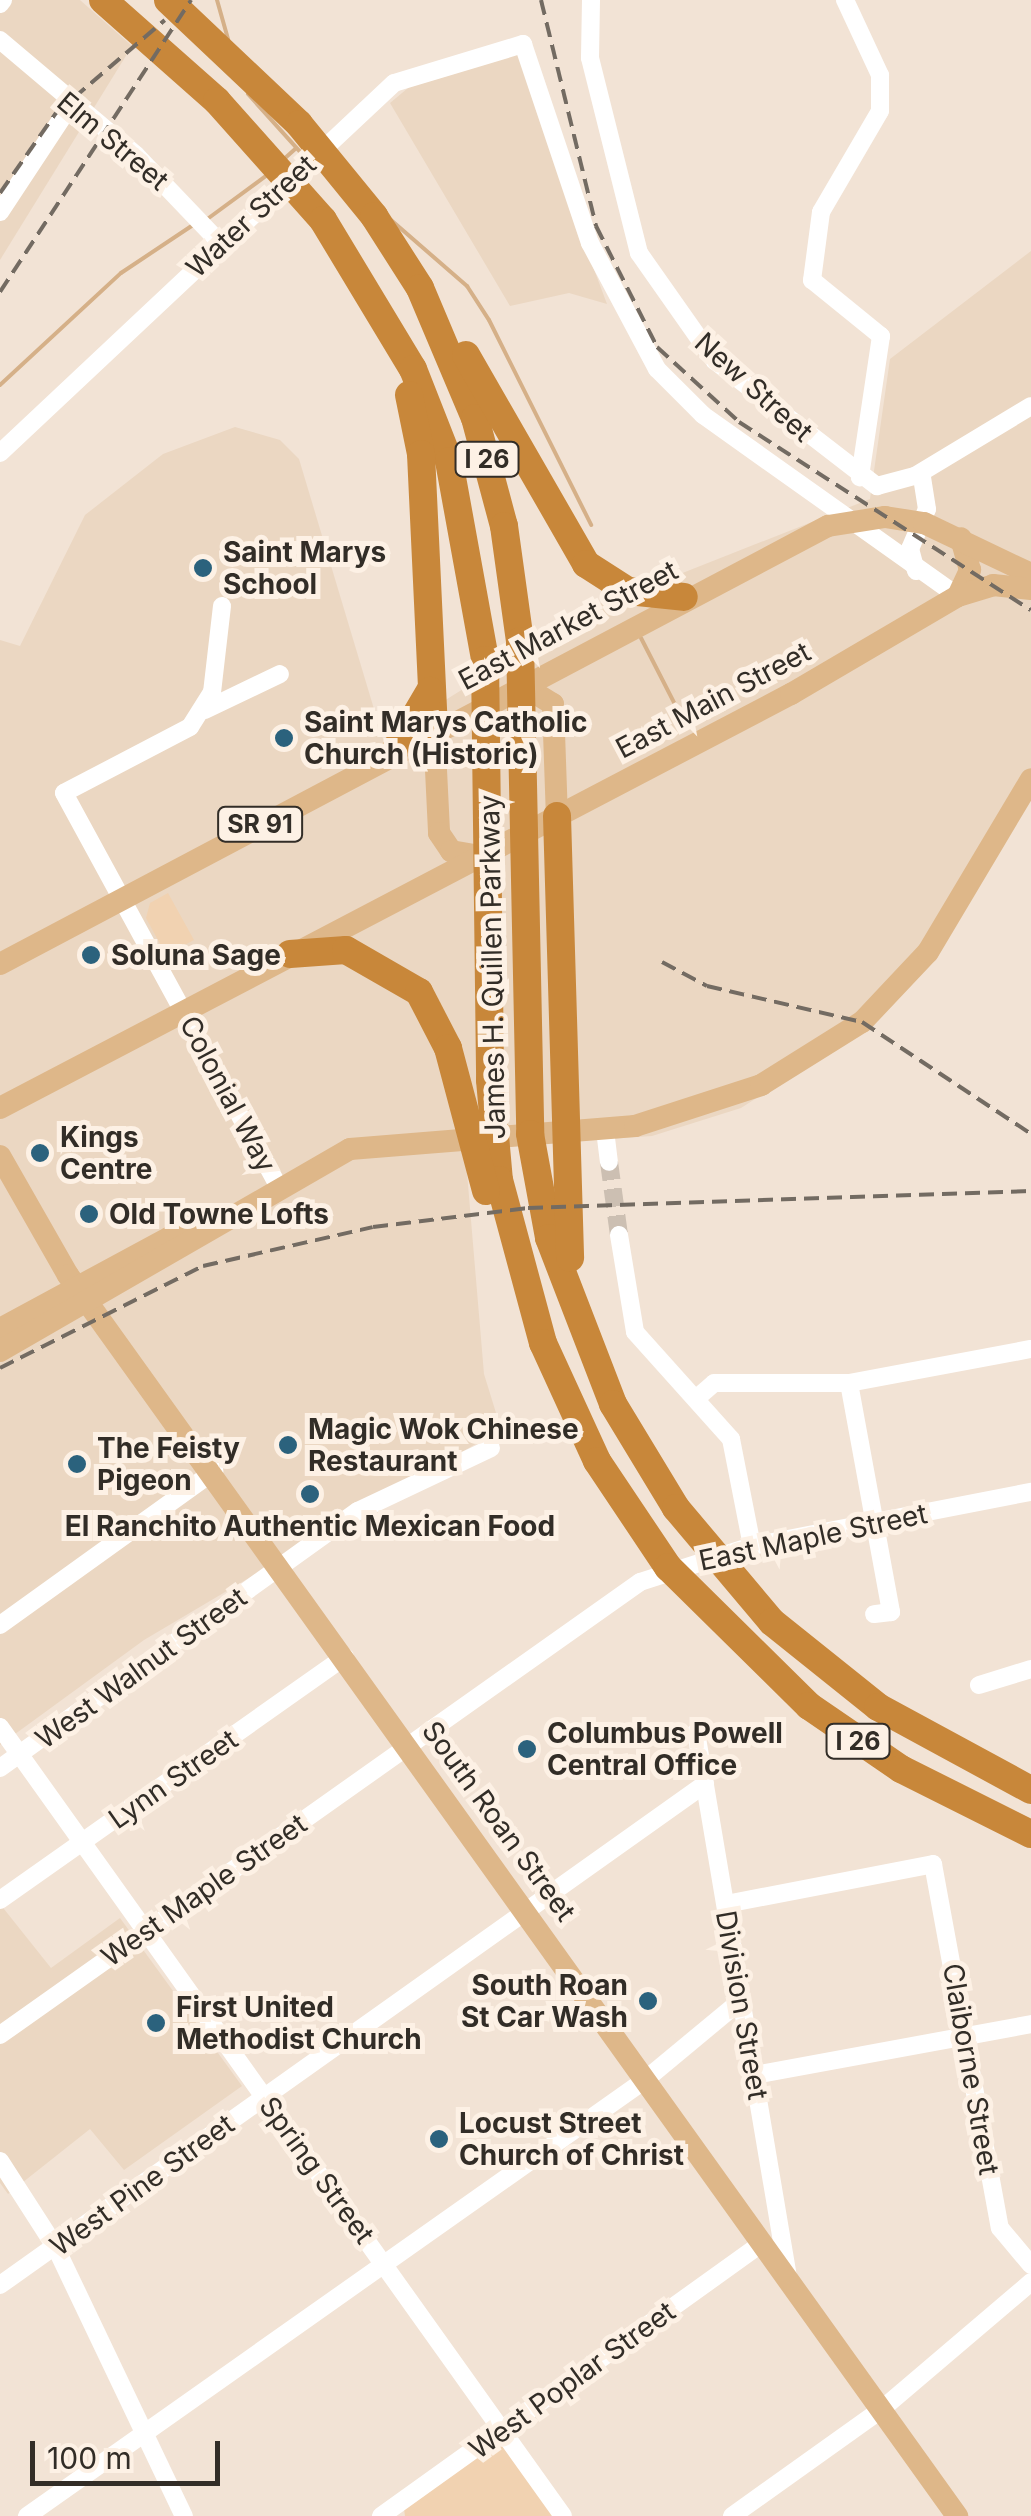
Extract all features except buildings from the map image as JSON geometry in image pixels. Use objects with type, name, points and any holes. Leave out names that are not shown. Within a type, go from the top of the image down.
[{"type":"highway","name":"James H. Quillen Parkway","points":[[103,0],[229,112],[323,220],[392,336],[448,461],[485,660],[490,1080],[522,1278],[558,1382],[641,1528],[709,1614],[860,1743],[1031,1834]]},
{"type":"highway","name":"James H. Quillen Parkway","points":[[168,0],[354,188],[420,288],[488,461],[520,640],[528,1072],[538,1188],[568,1276]]},
{"type":"highway","points":[[420,288],[586,564],[628,591],[684,596]]},
{"type":"highway","points":[[392,336],[421,454],[434,730]]},
{"type":"highway","points":[[394,752],[432,685]]},
{"type":"highway","points":[[557,816],[568,1276]]},
{"type":"highway","points":[[290,954],[346,950],[405,978],[439,1024],[500,1238],[522,1278]]},
{"type":"highway","name":"I 26","points":[[568,1276],[581,1329],[676,1508],[750,1598],[878,1707],[1031,1790]]},
{"type":"main road","name":"SR 91","points":[[852,519],[924,523],[1031,574]]},
{"type":"main road","name":"East Market Street","points":[[0,964],[684,596],[852,519]]},
{"type":"main road","points":[[958,596],[970,570],[961,538]]},
{"type":"main road","name":"East Main Street","points":[[0,1108],[557,816],[958,596],[993,585],[1031,589]]},
{"type":"main road","points":[[518,683],[553,704],[557,816]]},
{"type":"main road","points":[[434,730],[439,834],[451,850],[479,856]]},
{"type":"main road","points":[[0,1350],[208,1214],[224,1214],[277,1184],[380,1142],[605,1130],[742,1093],[862,1022],[928,952],[1031,779]]},
{"type":"main road","name":"South Roan Street","points":[[0,1156],[82,1293],[214,1470],[958,2516]]},
{"type":"main road","points":[[0,1329],[82,1293]]},
{"type":"street","name":"New Street","points":[[591,0],[599,105],[656,289],[715,360],[860,477]]},
{"type":"street","points":[[845,0],[880,75],[880,111],[821,212],[812,280],[881,336],[860,477],[877,486],[918,475],[1031,406]]},
{"type":"street","name":"Elm Street","points":[[0,40],[70,106],[183,201],[216,239]]},
{"type":"street","name":"Water Street","points":[[0,452],[216,239],[394,83],[508,43],[532,53],[590,243],[657,370],[703,415],[852,519]]},
{"type":"street","points":[[0,212],[70,106]]},
{"type":"street","points":[[916,573],[910,548],[924,523],[918,475]]},
{"type":"street","points":[[852,519],[916,573],[958,596]]},
{"type":"street","points":[[205,710],[222,606]]},
{"type":"street","points":[[205,710],[280,674]]},
{"type":"street","name":"Colonial Way","points":[[205,710],[177,737],[64,793],[277,1184]]},
{"type":"street","points":[[605,1130],[609,1162]]},
{"type":"street","points":[[619,1235],[635,1332],[698,1396],[731,1440],[752,1546]]},
{"type":"street","points":[[698,1396],[714,1383],[849,1383],[1031,1349]]},
{"type":"street","points":[[849,1383],[892,1612],[874,1614]]},
{"type":"street","name":"West Walnut Street","points":[[0,1768],[358,1511],[492,1448]]},
{"type":"street","points":[[0,1625],[214,1470]]},
{"type":"street","name":"East Maple Street","points":[[408,1746],[640,1582],[752,1546],[1031,1492]]},
{"type":"street","name":"Lynn Street","points":[[0,1900],[346,1656]]},
{"type":"street","points":[[980,1685],[1031,1669]]},
{"type":"street","name":"Spring Street","points":[[0,1727],[563,2516]]},
{"type":"street","name":"Division Street","points":[[696,1732],[788,2278]]},
{"type":"street","name":"West Maple Street","points":[[0,2034],[408,1746]]},
{"type":"street","name":"West Pine Street","points":[[0,2285],[705,1784]]},
{"type":"street","name":"Claiborne Street","points":[[726,1904],[933,1864],[1000,2228],[1031,2265]]},
{"type":"street","points":[[27,2516],[645,2080],[739,2002]]},
{"type":"street","points":[[754,2075],[1031,2024]]},
{"type":"street","points":[[0,2161],[56,2248],[184,2516]]},
{"type":"street","name":"West Poplar Street","points":[[390,2513],[763,2243]]},
{"type":"street","points":[[732,2516],[882,2410],[1031,2282]]},
{"type":"shaded area","points":[[0,0],[80,0],[132,46],[0,260]]},
{"type":"shaded area","points":[[517,51],[607,304],[569,293],[510,306],[390,103],[414,83]]},
{"type":"shaded area","points":[[1031,251],[1031,796],[935,950],[842,1043],[741,1108],[652,1136],[465,1149],[484,1374],[501,1429],[144,1640],[0,1745],[0,640],[20,646],[85,515],[163,454],[235,427],[280,440],[299,459],[383,739],[639,579],[680,574],[870,499],[890,359]]},
{"type":"shaded area","points":[[168,893],[194,940],[166,955],[146,918],[150,903]]},
{"type":"shaded area","points":[[0,1904],[51,1968],[120,1918],[242,2086],[124,2170],[90,2129],[8,2194],[0,2183]]},
{"type":"shaded area","points":[[501,2439],[558,2516],[405,2516],[404,2509]]},
{"type":"waterway","points":[[217,0],[228,39]]},
{"type":"waterway","points":[[248,94],[302,154]]},
{"type":"waterway","points":[[284,159],[295,149]]},
{"type":"waterway","points":[[206,220],[266,176]]},
{"type":"waterway","points":[[391,220],[467,286],[489,320],[591,525]]},
{"type":"waterway","points":[[0,385],[121,273],[193,225]]},
{"type":"waterway","points":[[641,638],[684,722]]},
{"type":"tunnel","points":[[609,1162],[619,1235]]},
{"type":"railway","points":[[0,292],[191,0]]},
{"type":"railway","points":[[541,0],[596,226],[657,347],[739,422],[1031,610]]},
{"type":"railway","points":[[0,193],[56,113],[165,20]]},
{"type":"railway","points":[[662,962],[707,986],[862,1022],[1031,1134]]},
{"type":"railway","points":[[0,1368],[203,1266],[373,1227],[528,1208],[1031,1191]]},
{"type":"place","name":"Saint Marys School","points":[[203,568]]},
{"type":"place","name":"Saint Marys Catholic Church (Historic)","points":[[284,738]]},
{"type":"place","name":"Soluna Sage","points":[[91,955]]},
{"type":"place","name":"Kings Centre","points":[[40,1153]]},
{"type":"place","name":"Old Towne Lofts","points":[[89,1214]]},
{"type":"place","name":"Magic Wok Chinese Restaurant","points":[[288,1445]]},
{"type":"place","name":"The Feisty Pigeon","points":[[77,1464]]},
{"type":"place","name":"El Ranchito Authentic Mexican Food","points":[[310,1494]]},
{"type":"place","name":"Columbus Powell Central Office","points":[[527,1749]]},
{"type":"place","name":"South Roan St Car Wash","points":[[648,2001]]},
{"type":"place","name":"First United Methodist Church","points":[[156,2023]]},
{"type":"place","name":"Locust Street Church of Christ","points":[[439,2139]]}]
